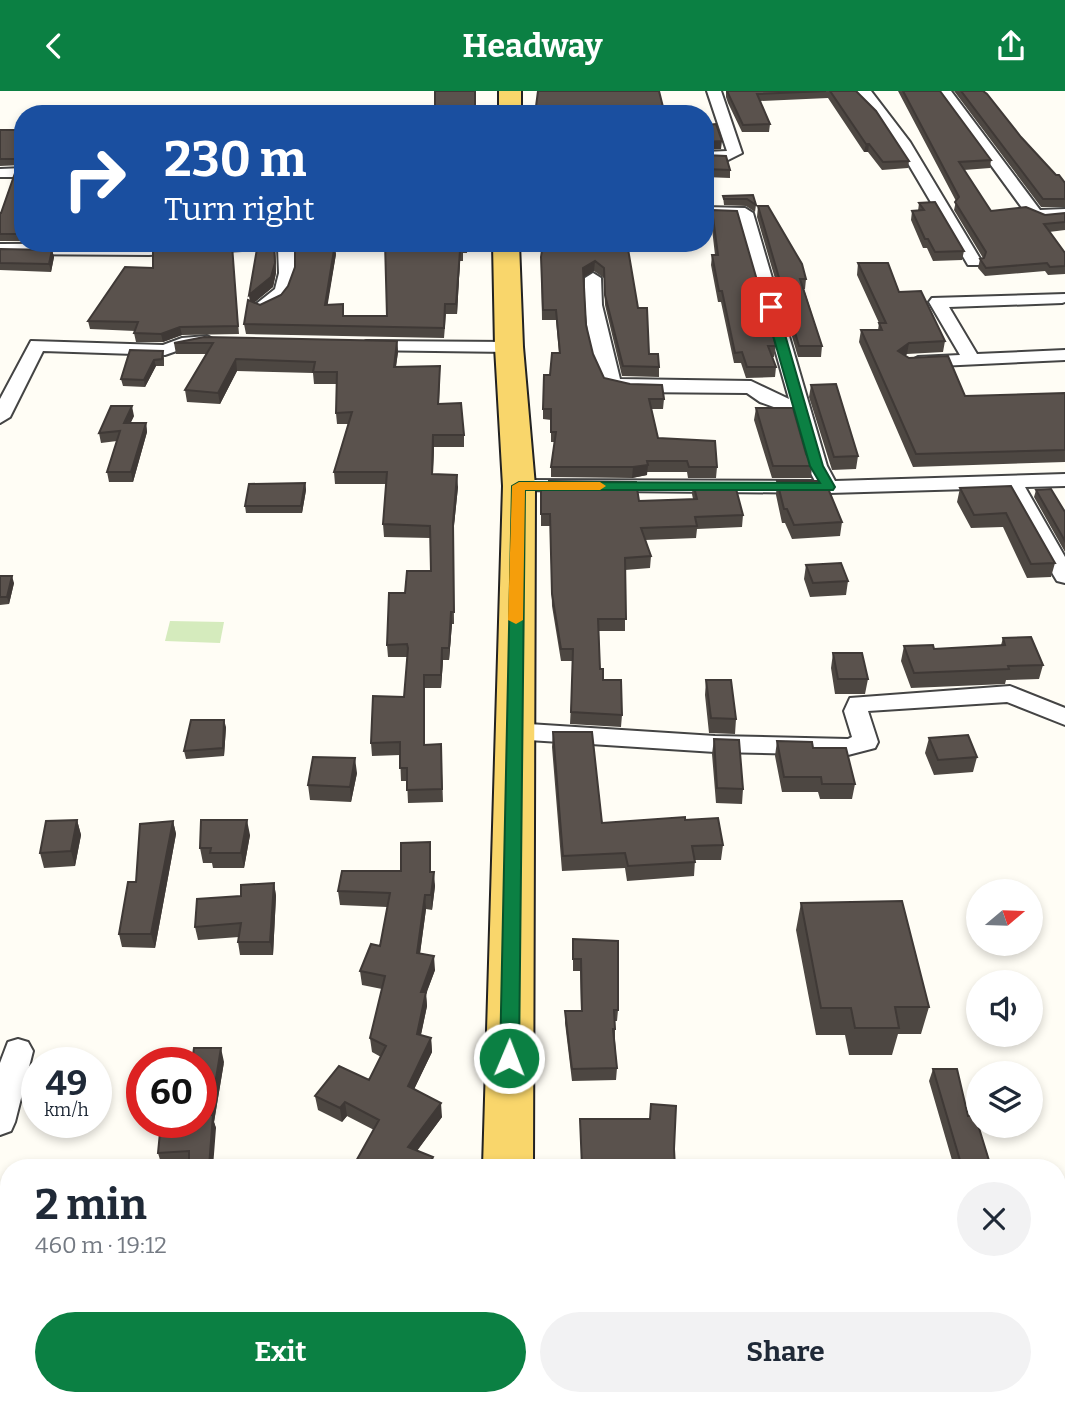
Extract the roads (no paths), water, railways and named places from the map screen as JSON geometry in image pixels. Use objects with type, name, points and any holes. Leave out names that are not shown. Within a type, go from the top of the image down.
[{"type":"main road","points":[[506,252],[509,347],[519,486],[508,1159]]},
{"type":"street","points":[[714,91],[735,153],[726,157],[714,156]]},
{"type":"street","points":[[864,91],[903,142],[974,262]]},
{"type":"street","points":[[944,91],[1034,213],[1045,216],[1065,214]]},
{"type":"street","points":[[714,212],[745,213],[817,466],[829,487]]},
{"type":"street","points":[[260,308],[278,297],[284,289],[289,273],[287,252]]},
{"type":"street","points":[[593,278],[593,305],[607,373],[613,383],[630,386],[751,387],[767,398],[800,410]]},
{"type":"street","points":[[971,358],[938,302],[1062,297]]},
{"type":"street","points":[[0,417],[37,345],[165,350],[182,343],[229,342]]},
{"type":"street","points":[[351,345],[509,347]]},
{"type":"street","points":[[906,362],[1065,355]]},
{"type":"street","points":[[519,486],[829,487],[1065,480]]},
{"type":"street","points":[[1012,482],[1065,576]]},
{"type":"street","points":[[513,731],[715,744],[848,747],[866,742],[856,711],[858,704],[1010,694],[1065,717]]},
{"type":"street","points":[[0,1122],[19,1051]]}]
